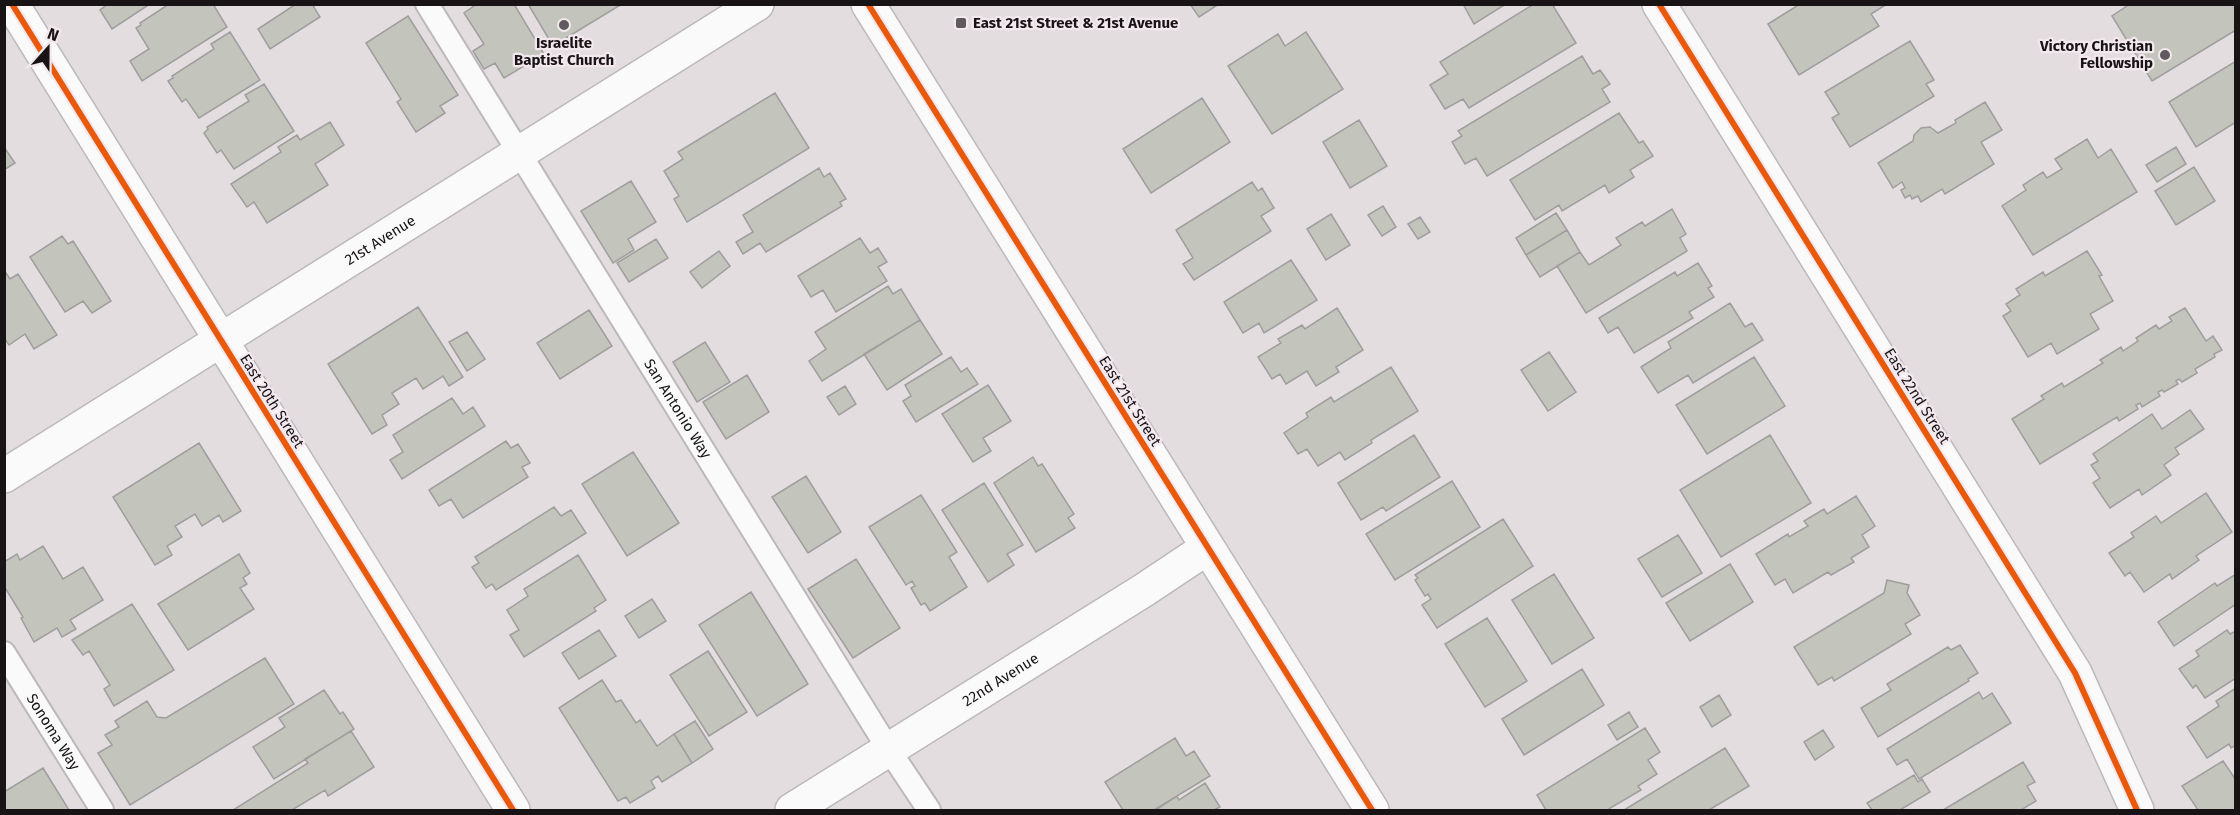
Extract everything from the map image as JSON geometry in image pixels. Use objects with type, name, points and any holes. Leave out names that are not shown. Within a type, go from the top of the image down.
[{"type":"street","name":"East 20th Street","points":[[12,4],[513,810]]},
{"type":"street","name":"21st Avenue","points":[[4,476],[757,4]]},
{"type":"street","name":"East 21st Street","points":[[868,4],[1372,810]]},
{"type":"street","name":"East 22nd Street","points":[[1659,4],[2075,673],[2137,810]]},
{"type":"street","name":"22nd Avenue","points":[[792,810],[1144,590],[1207,548]]},
{"type":"lane","name":"San Antonio Way","points":[[427,4],[889,750],[929,810]]},
{"type":"lane","name":"Sonoma Way","points":[[4,653],[102,810]]},
{"type":"building","points":[[108,4],[150,4],[112,29],[100,10]]},
{"type":"building","points":[[169,4],[213,4],[227,27],[142,81],[130,61],[149,49],[136,28]]},
{"type":"building","points":[[296,4],[312,4],[320,17],[270,49],[258,29]]},
{"type":"building","points":[[477,4],[514,4],[544,54],[504,78],[495,63],[484,69],[473,51],[484,44],[464,13]]},
{"type":"building","name":"Israelite Baptist Church","points":[[528,4],[622,4],[553,46]]},
{"type":"building","points":[[1190,4],[1219,4],[1199,17]]},
{"type":"building","points":[[1463,4],[1506,4],[1474,24]]},
{"type":"building","points":[[1534,4],[1552,4],[1576,43],[1469,108],[1463,99],[1445,109],[1430,85],[1448,74],[1440,62]]},
{"type":"building","points":[[1800,4],[1887,4],[1871,14],[1879,26],[1799,75],[1768,24]]},
{"type":"building","name":"Victory Christian Fellowship","points":[[2130,4],[2236,4],[2236,30],[2152,81],[2112,16]]},
{"type":"building","points":[[408,16],[458,95],[440,106],[445,113],[416,132],[397,102],[401,99],[366,43]]},
{"type":"building","points":[[230,32],[260,80],[199,118],[186,99],[182,102],[168,81],[173,78],[172,76],[214,49],[211,44]]},
{"type":"building","points":[[1306,32],[1343,89],[1272,134],[1228,66],[1278,34],[1285,46]]},
{"type":"building","points":[[1910,41],[1934,80],[1926,84],[1934,96],[1850,147],[1832,118],[1839,114],[1825,92]]},
{"type":"building","points":[[1582,56],[1593,74],[1600,70],[1610,84],[1602,89],[1610,102],[1487,176],[1476,158],[1465,164],[1452,142],[1462,136],[1458,131]]},
{"type":"building","points":[[2236,61],[2236,122],[2196,147],[2169,102]]},
{"type":"building","points":[[264,84],[294,131],[234,169],[221,150],[217,153],[204,133],[207,127],[249,101],[245,95]]},
{"type":"building","points":[[775,93],[809,148],[687,222],[674,199],[679,196],[664,171],[683,159],[678,152]]},
{"type":"building","points":[[1202,98],[1230,142],[1151,193],[1123,149]]},
{"type":"building","points":[[1985,102],[2002,130],[1981,142],[1994,164],[1945,194],[1942,189],[1921,202],[1918,196],[1912,199],[1910,195],[1905,198],[1901,190],[1905,188],[1902,182],[1893,188],[1878,163],[1913,141],[1914,135],[1921,128],[1930,127],[1938,133]]},
{"type":"building","points":[[1619,113],[1639,143],[1643,141],[1653,156],[1630,170],[1634,177],[1609,193],[1605,185],[1562,211],[1559,205],[1535,220],[1510,180]]},
{"type":"building","points":[[1359,120],[1387,166],[1350,188],[1323,142]]},
{"type":"building","points":[[330,122],[344,145],[315,164],[328,185],[267,223],[254,202],[247,207],[231,184],[281,152],[278,147],[297,135],[300,140]]},
{"type":"building","points":[[2087,139],[2098,158],[2111,149],[2137,192],[2033,255],[2002,206],[2026,190],[2023,185],[2043,172],[2047,178],[2062,169],[2055,159]]},
{"type":"building","points":[[4,147],[15,163],[4,170]]},
{"type":"building","points":[[2176,147],[2186,164],[2157,182],[2146,165]]},
{"type":"building","points":[[2194,167],[2215,201],[2176,225],[2155,191]]},
{"type":"building","points":[[819,168],[824,177],[830,173],[846,199],[840,202],[842,206],[766,252],[760,243],[743,254],[736,242],[753,232],[743,215]]},
{"type":"building","points":[[631,181],[656,222],[628,239],[634,250],[613,263],[581,211]]},
{"type":"building","points":[[1252,182],[1258,191],[1262,188],[1274,208],[1261,216],[1271,231],[1194,280],[1183,264],[1193,258],[1176,230]]},
{"type":"building","points":[[1383,206],[1396,227],[1382,236],[1368,215]]},
{"type":"building","points":[[1672,209],[1686,234],[1680,238],[1687,251],[1586,313],[1557,266],[1580,252],[1589,265],[1621,245],[1616,238],[1642,222],[1645,226]]},
{"type":"building","points":[[1556,213],[1567,230],[1526,255],[1516,238]]},
{"type":"building","points":[[1331,214],[1350,245],[1326,260],[1307,229]]},
{"type":"building","points":[[1420,217],[1430,232],[1418,239],[1408,224]]},
{"type":"building","points":[[1567,230],[1580,252],[1540,277],[1526,255]]},
{"type":"building","points":[[62,236],[68,244],[73,241],[111,301],[92,313],[83,301],[65,312],[30,257]]},
{"type":"building","points":[[860,238],[870,253],[878,248],[887,262],[878,267],[887,281],[836,312],[823,290],[811,297],[798,276]]},
{"type":"building","points":[[656,239],[668,258],[629,282],[617,263]]},
{"type":"building","points":[[719,251],[730,266],[702,288],[690,272]]},
{"type":"building","points":[[2087,251],[2102,275],[2099,276],[2113,301],[2090,314],[2099,329],[2057,354],[2051,343],[2028,357],[2003,316],[2011,311],[2006,304],[2020,295],[2016,289],[2043,272],[2045,276]]},
{"type":"building","points":[[1291,260],[1317,300],[1264,333],[1259,323],[1243,333],[1224,302]]},
{"type":"building","points":[[1698,263],[1712,286],[1708,288],[1714,297],[1689,312],[1693,318],[1634,353],[1618,327],[1608,333],[1599,318],[1675,272],[1677,276]]},
{"type":"building","points":[[4,270],[10,279],[18,274],[57,335],[34,349],[25,334],[9,345],[4,338]]},
{"type":"building","points":[[888,286],[893,294],[901,289],[920,320],[822,381],[809,361],[826,349],[815,332]]},
{"type":"building","points":[[1730,303],[1745,327],[1752,323],[1763,340],[1693,383],[1688,375],[1658,393],[1641,367],[1671,348],[1668,342]]},
{"type":"building","points":[[418,307],[463,377],[449,386],[443,376],[423,389],[416,378],[392,393],[399,404],[382,415],[387,425],[372,434],[328,364]]},
{"type":"building","points":[[1337,308],[1363,350],[1336,367],[1339,372],[1316,386],[1307,371],[1286,384],[1280,374],[1272,379],[1258,357],[1281,343],[1278,339],[1302,325],[1305,329]]},
{"type":"building","points":[[2185,308],[2206,341],[2213,336],[2222,350],[2195,369],[2197,373],[2182,382],[2179,379],[2176,381],[2178,384],[2164,392],[2162,390],[2158,392],[2160,396],[2142,407],[2140,403],[2136,405],[2138,409],[2119,421],[2117,417],[2040,464],[2012,419],[2044,399],[2041,396],[2062,383],[2064,387],[2103,363],[2100,360],[2121,347],[2123,351],[2138,341],[2136,338],[2156,325],[2159,329],[2172,321],[2169,317]]},
{"type":"building","points":[[589,310],[612,346],[560,379],[537,343]]},
{"type":"building","points":[[920,320],[942,354],[887,390],[864,354]]},
{"type":"building","points":[[467,332],[485,359],[467,371],[449,342]]},
{"type":"building","points":[[705,342],[730,382],[697,402],[673,362]]},
{"type":"building","points":[[1549,352],[1576,392],[1548,411],[1521,370]]},
{"type":"building","points":[[951,357],[961,372],[967,368],[978,384],[916,422],[903,401],[911,396],[905,385]]},
{"type":"building","points":[[1754,357],[1785,406],[1707,454],[1676,405]]},
{"type":"building","points":[[1391,367],[1418,411],[1371,440],[1372,443],[1345,460],[1340,452],[1318,466],[1307,449],[1298,454],[1284,433],[1308,417],[1306,413],[1331,397],[1334,402]]},
{"type":"building","points":[[747,375],[769,412],[726,439],[703,402]]},
{"type":"building","points":[[988,385],[1011,421],[983,438],[991,451],[973,462],[942,414]]},
{"type":"building","points":[[845,386],[856,404],[839,415],[827,397]]},
{"type":"building","points":[[452,398],[463,414],[473,407],[485,426],[402,479],[390,460],[403,452],[393,435]]},
{"type":"building","points":[[2190,410],[2204,429],[2175,448],[2179,454],[2164,465],[2171,475],[2142,495],[2139,489],[2110,508],[2093,483],[2100,478],[2091,465],[2098,461],[2093,454],[2152,414],[2162,429]]},
{"type":"building","points":[[1414,435],[1440,477],[1386,511],[1383,507],[1361,520],[1338,483]]},
{"type":"building","points":[[1770,435],[1811,503],[1721,557],[1680,490]]},
{"type":"building","points":[[506,441],[511,448],[518,444],[530,463],[522,467],[528,477],[463,518],[451,499],[439,506],[429,490]]},
{"type":"building","points":[[199,443],[241,511],[223,522],[219,515],[202,526],[195,514],[175,526],[182,537],[167,546],[172,555],[155,565],[113,497]]},
{"type":"building","points":[[633,452],[679,523],[627,556],[582,484]]},
{"type":"building","points":[[1033,457],[1038,466],[1042,464],[1074,514],[1068,518],[1075,528],[1036,552],[994,483]]},
{"type":"building","points":[[806,476],[841,532],[808,553],[772,497]]},
{"type":"building","points":[[1452,481],[1480,527],[1395,580],[1366,534]]},
{"type":"building","points":[[984,483],[1023,545],[1007,554],[1014,565],[988,582],[942,510]]},
{"type":"building","points":[[2206,493],[2232,532],[2196,556],[2199,560],[2172,579],[2170,574],[2144,592],[2130,572],[2125,576],[2109,553],[2134,537],[2131,533],[2156,516],[2161,523]]},
{"type":"building","points":[[921,495],[957,552],[949,557],[967,587],[930,611],[925,603],[921,605],[911,588],[915,586],[912,581],[906,585],[869,527]]},
{"type":"building","points":[[1856,496],[1875,526],[1862,535],[1869,547],[1851,558],[1854,562],[1831,575],[1828,572],[1793,593],[1785,579],[1775,585],[1756,554],[1788,534],[1789,537],[1808,526],[1804,521],[1824,509],[1827,514]]},
{"type":"building","points":[[554,507],[561,516],[571,510],[586,533],[496,590],[492,584],[486,588],[472,567],[479,563],[475,557]]},
{"type":"building","points":[[1503,519],[1533,566],[1437,628],[1422,605],[1431,599],[1428,594],[1425,596],[1415,580],[1418,578],[1415,575]]},
{"type":"building","points":[[1678,535],[1702,573],[1662,597],[1638,559]]},
{"type":"building","points":[[43,546],[63,579],[83,567],[103,600],[70,620],[76,629],[62,637],[57,628],[34,642],[21,618],[23,617],[4,586],[4,562],[17,554],[20,560]]},
{"type":"building","points":[[239,554],[250,573],[243,578],[247,584],[240,588],[254,609],[188,650],[158,604]]},
{"type":"building","points":[[578,555],[606,600],[594,608],[596,611],[524,657],[510,635],[519,630],[507,610],[528,596],[524,589]]},
{"type":"building","points":[[856,559],[900,628],[853,658],[808,589]]},
{"type":"building","points":[[1730,564],[1753,602],[1690,641],[1666,603]]},
{"type":"building","points":[[1554,574],[1594,638],[1552,664],[1512,600]]},
{"type":"building","points":[[2236,574],[2236,604],[2174,646],[2158,622],[2215,583],[2217,586]]},
{"type":"building","points":[[1887,580],[1909,585],[1907,593],[1920,615],[1905,624],[1911,634],[1834,681],[1832,677],[1818,685],[1794,647],[1884,593]]},
{"type":"building","points":[[751,592],[808,684],[757,716],[699,625]]},
{"type":"building","points":[[652,599],[666,621],[639,638],[625,616]]},
{"type":"building","points":[[132,604],[174,670],[114,706],[104,689],[110,685],[89,651],[83,655],[72,640]]},
{"type":"building","points":[[1487,618],[1527,681],[1485,707],[1445,644]]},
{"type":"building","points":[[599,630],[616,656],[579,679],[562,653]]},
{"type":"building","points":[[2227,630],[2230,634],[2236,631],[2236,678],[2205,698],[2196,685],[2193,688],[2179,669],[2199,656],[2196,651]]},
{"type":"building","points":[[1960,645],[1978,673],[1968,679],[1969,681],[1878,737],[1861,708],[1891,690],[1887,684],[1948,647],[1951,650]]},
{"type":"building","points":[[708,651],[747,712],[709,736],[670,675]]},
{"type":"building","points":[[265,658],[294,704],[130,805],[98,753],[112,745],[105,735],[119,727],[115,721],[147,701],[157,717],[166,718]]},
{"type":"building","points":[[1582,669],[1604,705],[1524,755],[1502,719]]},
{"type":"building","points":[[602,680],[616,702],[621,700],[636,723],[640,720],[657,746],[674,734],[692,763],[662,782],[658,776],[651,781],[655,788],[630,803],[626,797],[618,801],[559,708]]},
{"type":"building","points":[[2236,688],[2236,745],[2231,748],[2229,744],[2207,758],[2187,727],[2219,706],[2216,701]]},
{"type":"building","points":[[324,690],[340,714],[343,712],[354,729],[274,779],[253,747],[285,727],[279,718]]},
{"type":"building","points":[[1979,692],[1983,699],[1992,693],[2011,723],[1919,779],[1907,759],[1897,765],[1887,749]]},
{"type":"building","points":[[1719,695],[1731,715],[1712,727],[1700,707]]},
{"type":"building","points":[[1629,712],[1638,727],[1617,740],[1608,725]]},
{"type":"building","points":[[695,721],[713,749],[692,763],[674,734]]},
{"type":"building","points":[[1645,728],[1660,752],[1648,760],[1657,774],[1638,786],[1641,790],[1607,810],[1546,810],[1537,795]]},
{"type":"building","points":[[1823,730],[1834,747],[1815,760],[1804,742]]},
{"type":"building","points":[[351,731],[374,767],[328,796],[325,790],[292,810],[233,810],[308,763],[305,759]]},
{"type":"building","points":[[1175,738],[1186,756],[1194,751],[1210,776],[1154,810],[1123,810],[1105,782]]},
{"type":"building","points":[[1725,748],[1749,786],[1709,810],[1624,810]]},
{"type":"building","points":[[2223,761],[2236,780],[2236,810],[2198,810],[2182,786]]},
{"type":"building","points":[[2023,762],[2035,782],[2027,786],[2036,801],[2021,810],[1943,810]]},
{"type":"building","points":[[43,768],[69,810],[4,810],[4,792]]},
{"type":"building","points":[[1914,775],[1918,782],[1922,779],[1930,792],[1900,810],[1872,810],[1867,803]]},
{"type":"building","points":[[1205,783],[1220,807],[1214,810],[1157,809],[1177,796],[1179,800]]},
{"type":"cycle path","points":[[12,4],[513,810]]},
{"type":"cycle path","points":[[868,4],[1372,810]]},
{"type":"cycle path","points":[[1659,4],[2075,673],[2137,810]]},
{"type":"place","name":"East 21st Street & 21st Avenue","points":[[961,23]]},
{"type":"place","name":"Israelite Baptist Church","points":[[564,25]]},
{"type":"place","name":"Victory Christian Fellowship","points":[[2165,55]]}]
